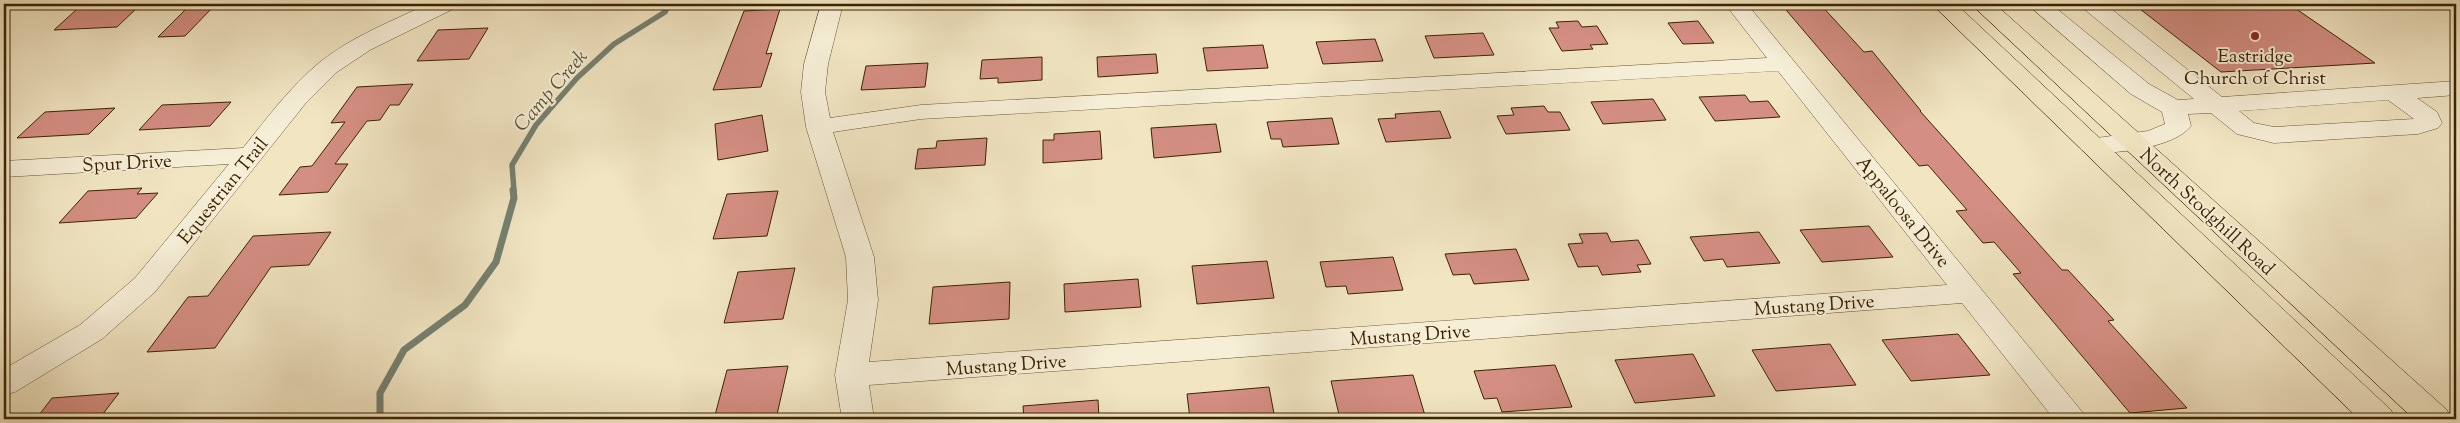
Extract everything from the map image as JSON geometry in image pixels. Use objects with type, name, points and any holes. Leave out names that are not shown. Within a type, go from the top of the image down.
[{"type":"main road","name":"North Stodghill Road","points":[[1943,4],[2379,419]]},
{"type":"main road","name":"North Stodghill Road","points":[[1982,4],[2435,419]]},
{"type":"street","name":"Equestrian Trail","points":[[4,384],[91,332],[145,285],[296,99],[329,67],[362,45],[444,4]]},
{"type":"street","points":[[832,4],[816,64],[814,92],[819,127],[860,257],[863,300],[851,375],[858,419]]},
{"type":"street","name":"Appaloosa Drive","points":[[1736,4],[2072,419]]},
{"type":"street","points":[[2038,4],[2140,89],[2174,108],[2456,88]]},
{"type":"street","points":[[2092,4],[2246,128],[2274,136],[2418,126],[2428,122],[2428,116],[2394,93]]},
{"type":"street","points":[[819,127],[921,112],[1784,64]]},
{"type":"street","points":[[2091,144],[2171,133],[2178,126],[2174,108]]},
{"type":"street","name":"Spur Drive","points":[[4,169],[251,155]]},
{"type":"street","name":"Mustang Drive","points":[[851,375],[1970,292]]},
{"type":"building","points":[[1781,4],[1820,4],[1864,52],[1872,51],[1920,111],[2062,270],[2068,270],[2114,320],[2108,321],[2187,408],[2130,413],[2013,274],[2021,273],[1994,242],[1983,243],[1956,211],[1967,210],[1928,165],[1919,166]]},
{"type":"building","name":"Eastridge Church of Christ","points":[[2142,4],[2289,4],[2375,63],[2221,72],[2140,9],[2148,9]]},
{"type":"building","points":[[139,6],[117,27],[54,30],[77,9]]},
{"type":"building","points":[[214,6],[185,36],[158,37],[188,7]]},
{"type":"building","points":[[780,9],[766,54],[772,53],[761,87],[713,90],[744,11]]},
{"type":"building","points":[[1578,21],[1582,27],[1597,26],[1608,44],[1590,45],[1593,49],[1562,51],[1549,28],[1559,28],[1556,22]]},
{"type":"building","points":[[1698,21],[1714,43],[1683,44],[1668,23]]},
{"type":"building","points":[[488,28],[469,59],[417,61],[438,30]]},
{"type":"building","points":[[1483,33],[1494,55],[1434,58],[1425,36]]},
{"type":"building","points":[[1375,39],[1383,61],[1323,64],[1316,42]]},
{"type":"building","points":[[1263,45],[1268,68],[1207,71],[1203,48]]},
{"type":"building","points":[[1156,54],[1158,73],[1098,77],[1097,57]]},
{"type":"building","points":[[1042,57],[1042,80],[998,83],[998,78],[980,79],[982,60]]},
{"type":"building","points":[[928,63],[925,87],[861,90],[866,66]]},
{"type":"building","points":[[413,84],[399,105],[390,105],[380,120],[367,121],[335,164],[348,164],[328,192],[279,195],[300,167],[312,166],[345,122],[331,123],[357,87]]},
{"type":"building","points":[[1745,95],[1750,102],[1768,101],[1780,117],[1715,121],[1699,97]]},
{"type":"building","points":[[1653,99],[1666,120],[1603,124],[1591,102]]},
{"type":"building","points":[[231,102],[210,126],[139,130],[162,105]]},
{"type":"building","points":[[1544,106],[1548,112],[1560,112],[1570,130],[1506,134],[1497,116],[1514,115],[1511,108]]},
{"type":"building","points":[[115,108],[89,134],[17,138],[45,112]]},
{"type":"building","points":[[1440,111],[1451,138],[1386,142],[1378,119],[1396,118],[1395,114]]},
{"type":"building","points":[[762,115],[768,151],[718,160],[715,124]]},
{"type":"building","points":[[1332,118],[1339,144],[1283,147],[1281,139],[1271,139],[1267,122]]},
{"type":"building","points":[[1216,124],[1221,152],[1154,158],[1151,128]]},
{"type":"building","points":[[1100,131],[1102,159],[1043,163],[1043,140],[1054,140],[1054,134]]},
{"type":"building","points":[[987,138],[985,165],[915,169],[918,149],[936,148],[937,141]]},
{"type":"building","points":[[142,188],[137,194],[158,193],[136,218],[59,223],[88,191]]},
{"type":"building","points":[[778,191],[767,236],[713,239],[727,194]]},
{"type":"building","points":[[1869,226],[1893,257],[1822,262],[1800,230]]},
{"type":"building","points":[[331,232],[309,265],[271,267],[215,348],[147,352],[188,297],[208,296],[253,236]]},
{"type":"building","points":[[1759,232],[1780,263],[1727,267],[1723,259],[1704,261],[1690,237]]},
{"type":"building","points":[[1607,233],[1611,242],[1638,240],[1651,264],[1637,265],[1641,272],[1602,275],[1598,266],[1578,267],[1568,244],[1583,243],[1579,234]]},
{"type":"building","points":[[1516,249],[1529,280],[1474,284],[1470,274],[1453,275],[1445,254]]},
{"type":"building","points":[[1393,257],[1403,290],[1348,294],[1346,286],[1326,287],[1320,262]]},
{"type":"building","points":[[1267,261],[1274,298],[1197,304],[1192,266]]},
{"type":"building","points":[[795,268],[783,319],[724,323],[738,272]]},
{"type":"building","points":[[1138,279],[1141,307],[1065,312],[1064,284]]},
{"type":"building","points":[[1010,282],[1009,319],[929,324],[933,287]]},
{"type":"building","points":[[1958,334],[1990,375],[1911,381],[1882,340]]},
{"type":"building","points":[[1830,344],[1856,385],[1776,391],[1752,350]]},
{"type":"building","points":[[1693,354],[1715,396],[1635,403],[1615,360]]},
{"type":"building","points":[[1555,365],[1572,407],[1502,412],[1497,398],[1484,399],[1474,371]]},
{"type":"building","points":[[788,366],[776,419],[714,419],[727,370]]},
{"type":"building","points":[[1413,375],[1426,419],[1340,419],[1331,381]]},
{"type":"building","points":[[1269,387],[1275,419],[1190,419],[1187,394]]},
{"type":"building","points":[[119,393],[99,419],[36,419],[52,398]]},
{"type":"building","points":[[1098,400],[1099,419],[1024,419],[1023,406]]},
{"type":"waterway","name":"Camp Creek","points":[[514,191],[512,165],[536,125],[577,78],[614,44],[665,12],[669,4]]},
{"type":"waterway","name":"Camp Creek","points":[[380,419],[380,393],[404,350],[465,305],[496,262],[514,198],[513,190]]},
{"type":"place","name":"Eastridge Church of Christ","points":[[2255,36]]}]
